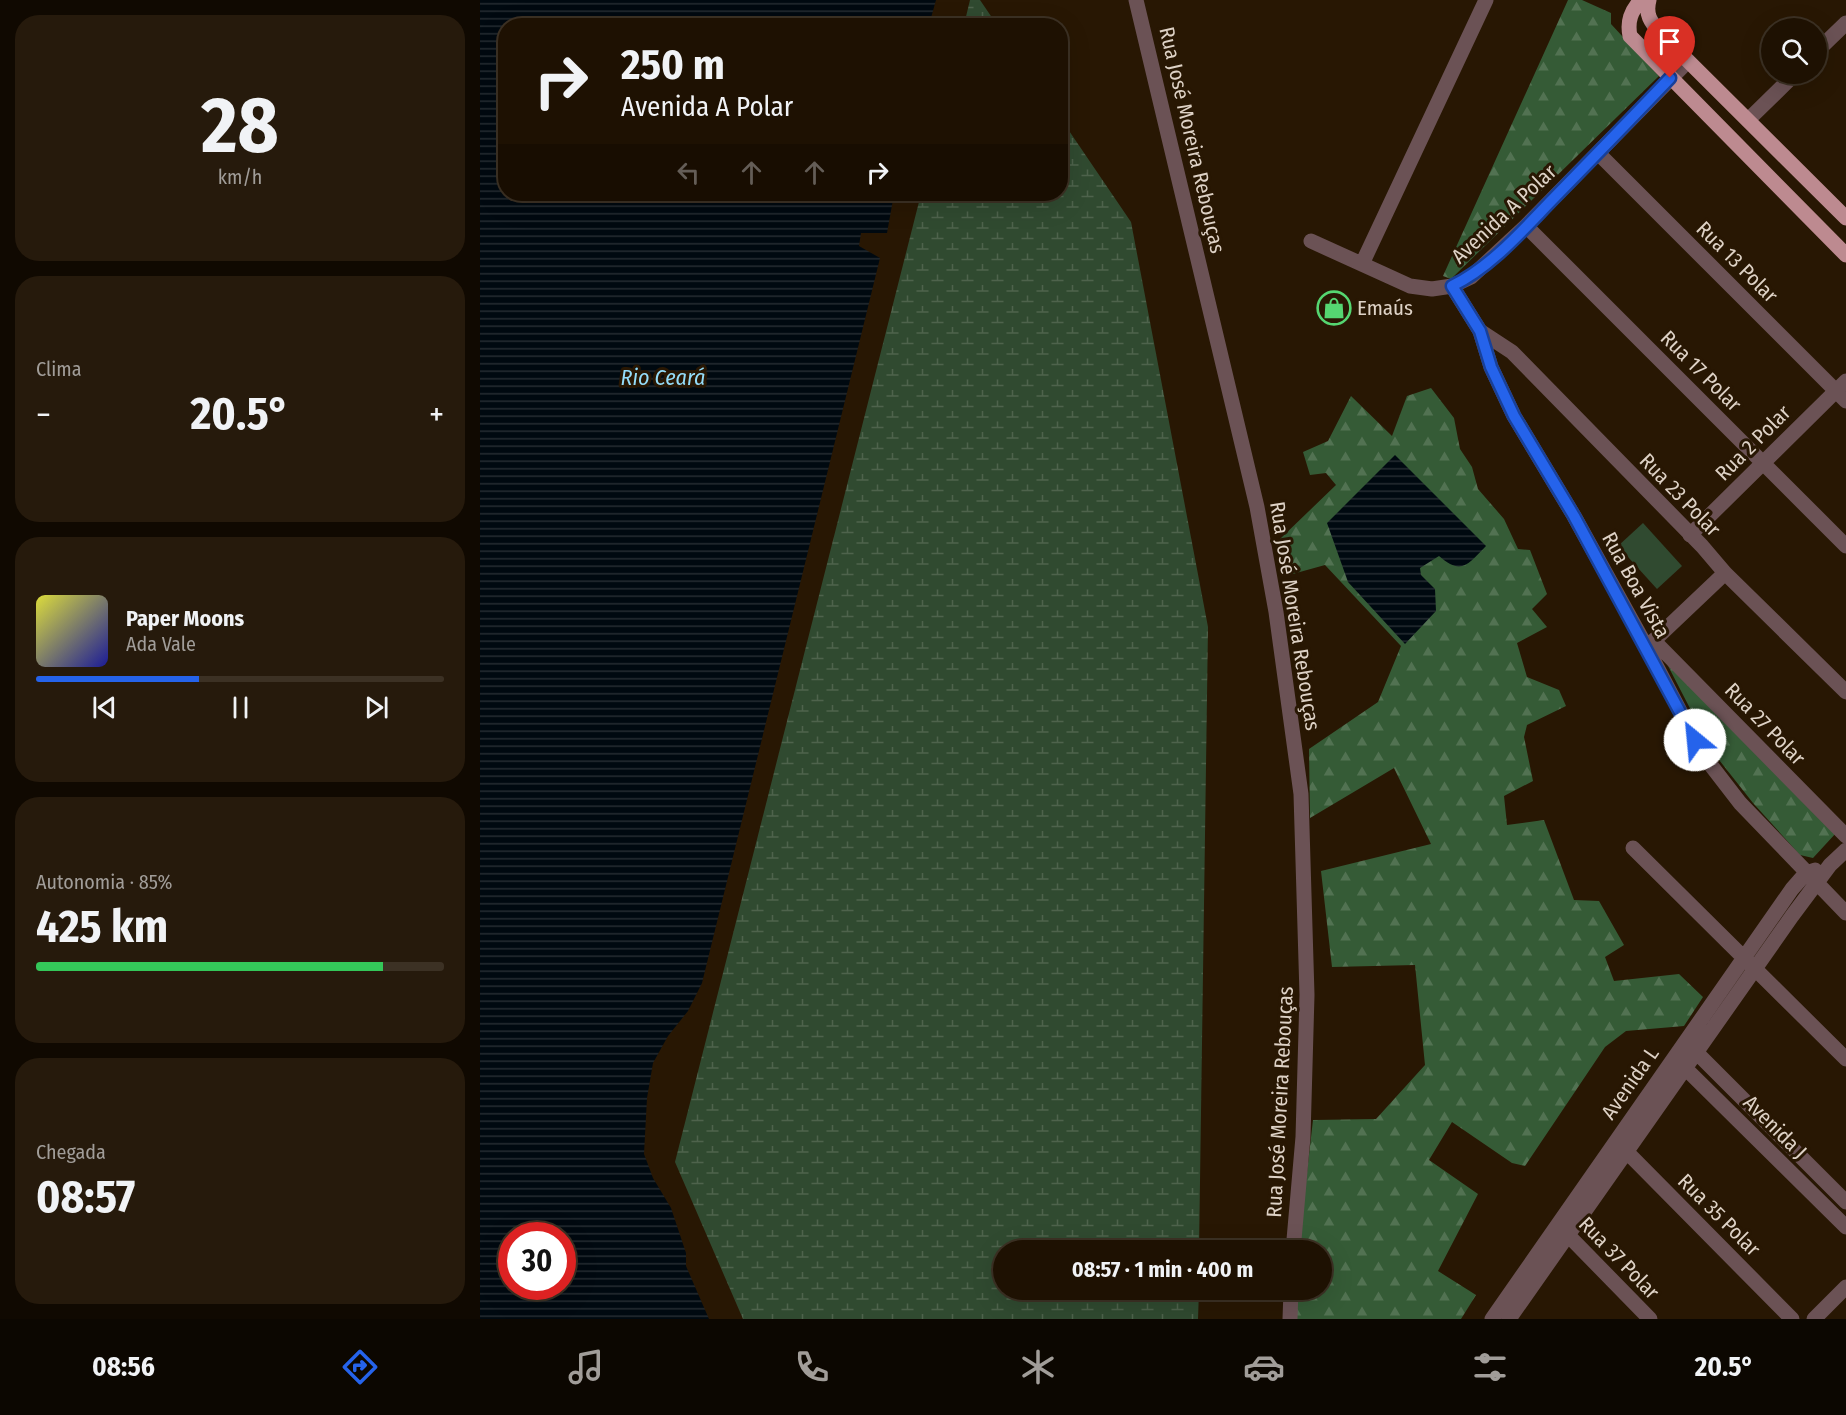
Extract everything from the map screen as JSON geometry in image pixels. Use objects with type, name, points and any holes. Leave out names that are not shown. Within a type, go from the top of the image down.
[{"type":"main road","points":[[1641,0],[1630,15],[1628,26],[1630,36],[1846,255]]},
{"type":"main road","points":[[1649,0],[1647,9],[1649,21],[1846,218]]},
{"type":"street","name":"Rua José Moreira Rebouças","points":[[1137,0],[1257,507],[1276,612],[1301,794],[1307,995],[1303,1137],[1294,1240]]},
{"type":"street","points":[[1362,264],[1486,0]]},
{"type":"street","points":[[1827,41],[1846,23]]},
{"type":"street","name":"Avenida A Polar","points":[[1311,241],[1410,286],[1432,289],[1452,286],[1471,277],[1526,226],[1688,61]]},
{"type":"street","points":[[1748,120],[1785,84]]},
{"type":"street","name":"Rua 13 Polar","points":[[1598,153],[1843,391]]},
{"type":"street","name":"Rua 17 Polar","points":[[1526,226],[1846,546]]},
{"type":"street","name":"Rua Boa Vista","points":[[1452,286],[1480,331],[1491,367],[1514,416],[1650,644],[1703,755],[1740,803],[1846,913]]},
{"type":"street","name":"Rua 23 Polar","points":[[1480,331],[1512,352],[1725,573],[1846,692]]},
{"type":"street","name":"Rua 2 Polar","points":[[1690,535],[1764,462],[1843,391]]},
{"type":"street","points":[[1650,644],[1725,573]]},
{"type":"street","name":"Rua 27 Polar","points":[[1650,644],[1846,836]]},
{"type":"street","points":[[1633,848],[1846,1059]]},
{"type":"street","points":[[1811,879],[1846,850]]},
{"type":"street","name":"Avenida L","points":[[1502,1317],[1690,1046],[1744,958],[1792,889],[1811,879]]},
{"type":"street","name":"Avenida L","points":[[1690,1046],[1756,969],[1811,879]]},
{"type":"street","name":"Avenida J","points":[[1690,1046],[1846,1202]]},
{"type":"street","name":"Avenida J","points":[[1679,1062],[1846,1227]]},
{"type":"street","name":"Rua 35 Polar","points":[[1621,1146],[1792,1319]]},
{"type":"street","name":"Rua 37 Polar","points":[[1563,1231],[1650,1319]]},
{"type":"street","points":[[1814,1319],[1846,1287]]},
{"type":"street","points":[[1290,1319],[1291,1300]]},
{"type":"green space","points":[[970,0],[980,0],[992,18],[966,18]]},
{"type":"green space","points":[[1568,0],[1582,0],[1611,13],[1611,24],[1659,76],[1451,279],[1443,276]]},
{"type":"green space","points":[[1068,129],[1131,222],[1208,627],[1199,1240],[993,1240],[993,1300],[1199,1300],[1198,1319],[743,1319],[675,1162],[919,201],[1068,201]]},
{"type":"green space","points":[[1431,388],[1454,418],[1460,449],[1472,467],[1478,489],[1504,519],[1518,549],[1530,550],[1547,594],[1532,609],[1547,627],[1517,643],[1527,677],[1559,690],[1566,706],[1527,725],[1524,737],[1533,781],[1504,796],[1507,825],[1544,820],[1574,900],[1599,901],[1624,945],[1605,957],[1614,981],[1679,974],[1703,997],[1684,1026],[1626,1031],[1605,1047],[1525,1166],[1512,1163],[1452,1122],[1429,1160],[1478,1194],[1438,1271],[1476,1295],[1461,1319],[1296,1319],[1296,1300],[1332,1300],[1332,1240],[1299,1240],[1313,1120],[1376,1119],[1425,1065],[1415,965],[1332,967],[1321,871],[1431,844],[1394,768],[1310,818],[1309,749],[1378,702],[1401,646],[1325,565],[1289,575],[1280,539],[1336,485],[1326,473],[1310,475],[1303,452],[1328,441],[1351,396],[1392,436],[1407,396]]},
{"type":"green space","points":[[1643,523],[1682,566],[1657,589],[1618,546]]},
{"type":"green space","points":[[1665,660],[1836,833],[1813,858],[1800,855],[1753,803],[1712,751]]},
{"type":"water","name":"Rio Ceará","points":[[480,0],[936,0],[931,18],[498,18],[498,201],[893,201],[887,233],[861,233],[859,246],[880,258],[702,983],[688,1011],[668,1036],[653,1063],[647,1098],[644,1154],[653,1178],[671,1208],[686,1253],[686,1266],[709,1319],[480,1319]]},
{"type":"water","points":[[1395,455],[1486,546],[1464,565],[1454,565],[1439,556],[1420,568],[1421,575],[1435,589],[1436,611],[1405,644],[1348,582],[1327,523]]},
{"type":"place","name":"Emaús","points":[[1334,308]]},
{"type":"route","points":[[1670,78],[1540,212],[1483,267],[1471,277],[1452,286],[1480,331],[1491,367],[1514,416],[1574,516],[1695,740]]}]
